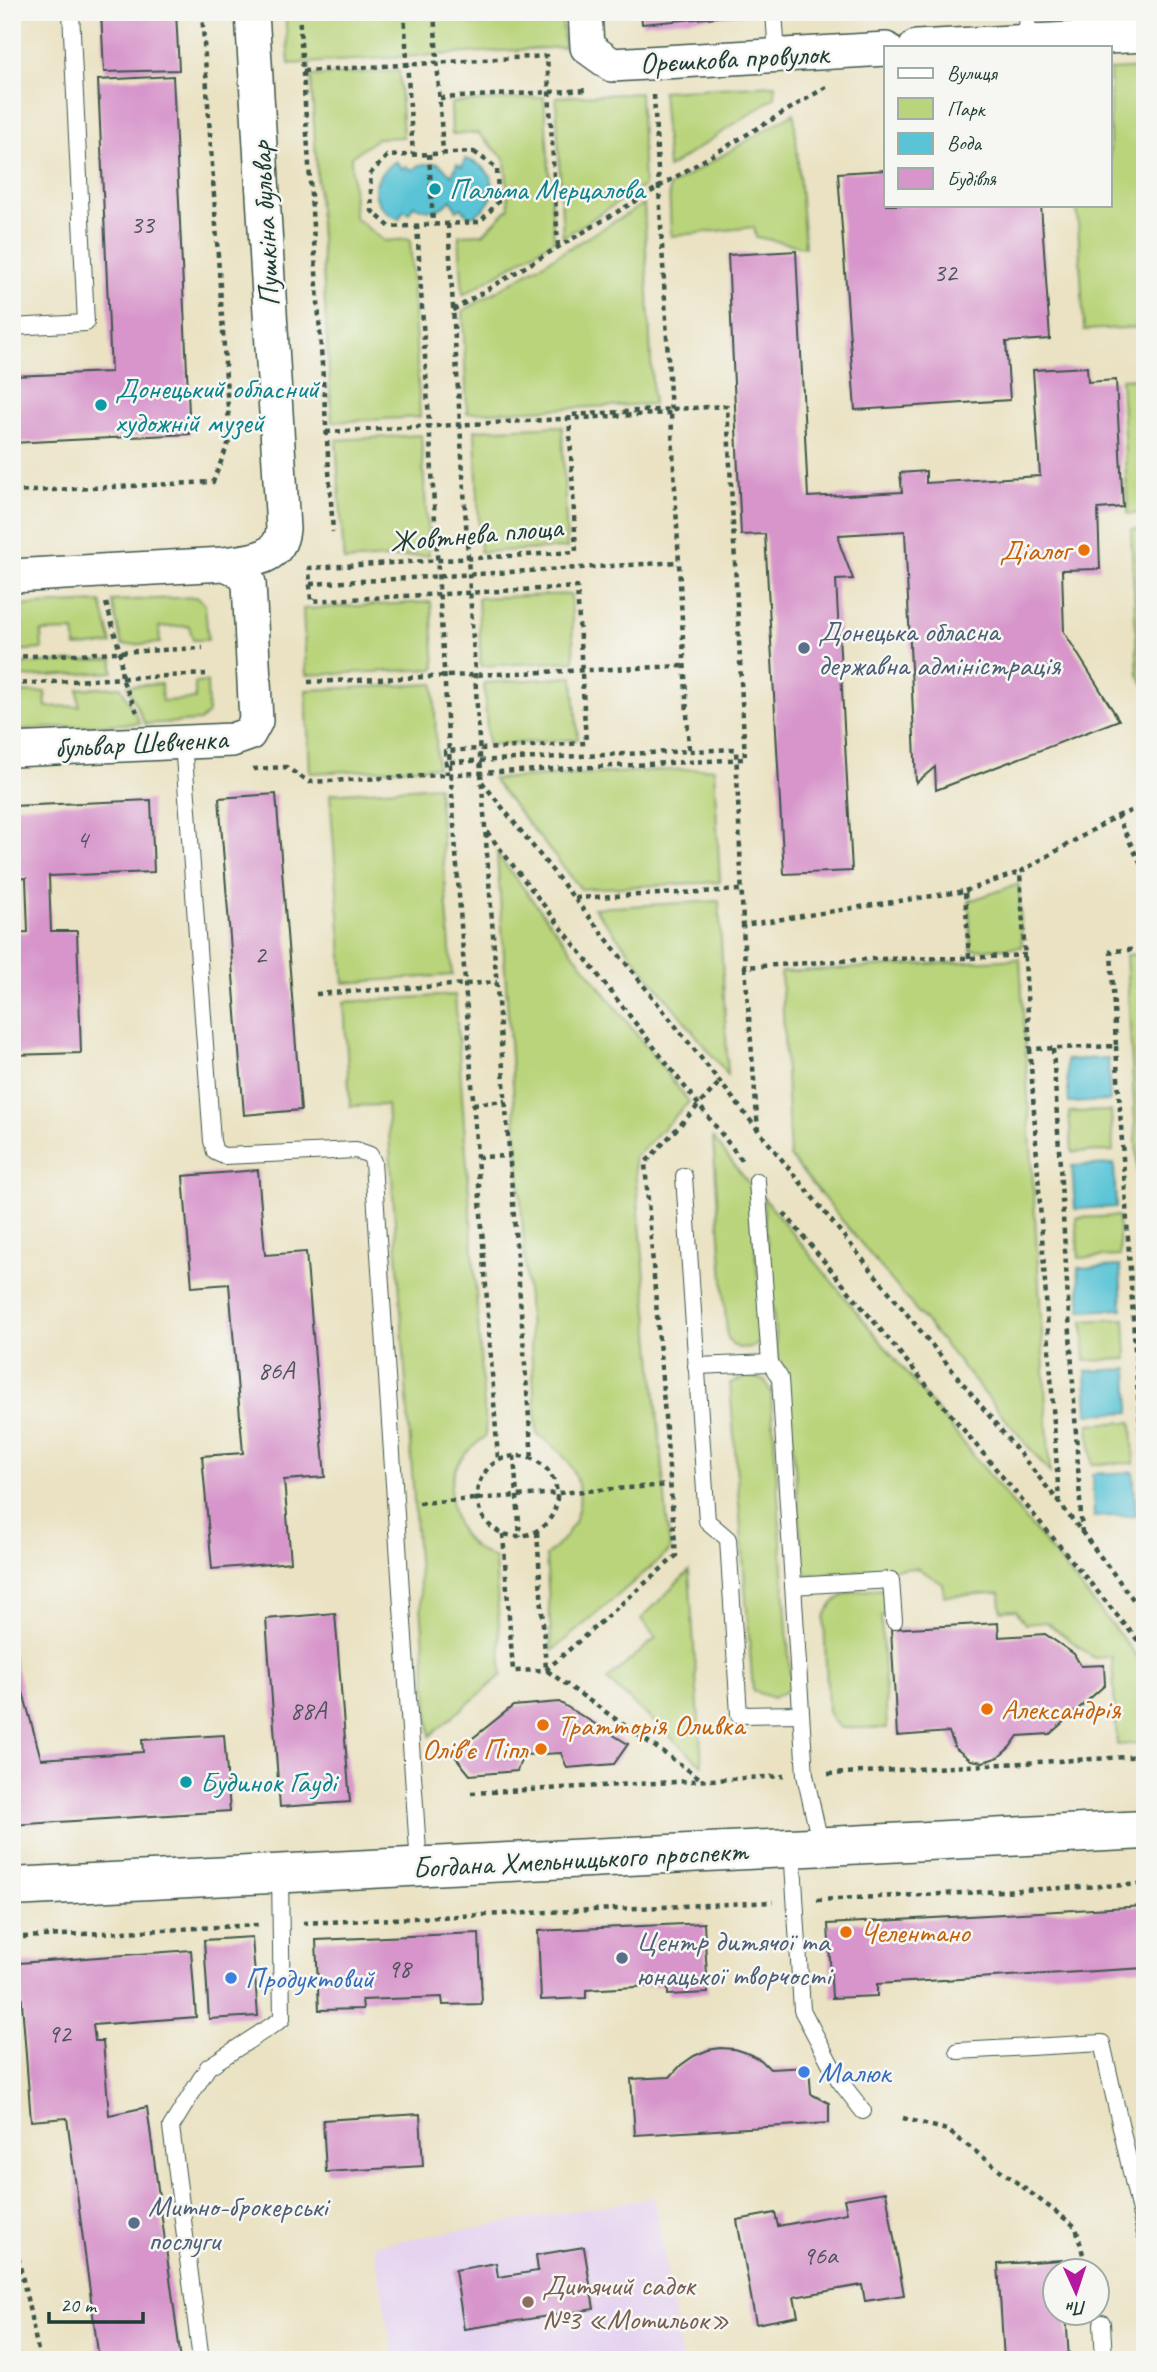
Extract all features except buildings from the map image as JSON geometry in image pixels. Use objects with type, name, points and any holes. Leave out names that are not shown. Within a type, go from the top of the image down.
[{"type":"main road","name":"Богдана Хмельницького проспект","points":[[13,1887],[1145,1830]]},
{"type":"street","name":"Пушкіна бульвар","points":[[224,564],[263,557],[274,551],[282,542],[283,529],[252,12]]},
{"type":"street","name":"Орєшкова провулок","points":[[585,12],[587,47],[612,65],[884,49]]},
{"type":"street","points":[[922,46],[1028,27],[1145,34]]},
{"type":"street","points":[[12,576],[224,564]]},
{"type":"street","name":"бульвар Шевченка","points":[[12,751],[242,738],[249,734],[256,721],[249,583],[244,573],[224,564]]},
{"type":"lane","points":[[12,327],[86,323],[71,12]]},
{"type":"lane","points":[[774,12],[777,55]]},
{"type":"lane","points":[[183,742],[215,1152],[224,1156],[356,1150],[370,1155],[374,1170],[419,1867]]},
{"type":"lane","points":[[684,1176],[707,1521],[728,1539],[739,1715],[801,1714]]},
{"type":"lane","points":[[757,1181],[771,1363],[780,1378],[805,1775],[807,1847],[795,1901],[802,2010],[839,2080],[863,2110]]},
{"type":"lane","points":[[696,1366],[771,1363]]},
{"type":"lane","points":[[793,1586],[891,1580],[894,1621]]},
{"type":"lane","points":[[201,2360],[171,2127],[208,2067],[282,2019],[280,1874]]},
{"type":"lane","points":[[958,2051],[1102,2043],[1145,2234]]},
{"type":"lane","points":[[1102,2326],[1104,2360]]},
{"type":"path","points":[[12,492],[213,482],[230,439],[202,12]]},
{"type":"path","points":[[299,12],[333,532]]},
{"type":"path","points":[[404,12],[413,155]]},
{"type":"path","points":[[434,12],[443,153]]},
{"type":"path","points":[[303,71],[547,56],[558,247]]},
{"type":"path","points":[[652,63],[689,751]]},
{"type":"path","points":[[453,310],[834,83]]},
{"type":"path","points":[[474,152],[498,168],[498,202],[480,222],[390,227],[372,211],[370,174],[387,156],[443,153],[474,152]]},
{"type":"path","points":[[429,154],[433,224]]},
{"type":"path","points":[[448,224],[480,761],[532,1459]]},
{"type":"path","points":[[417,225],[449,774]]},
{"type":"path","points":[[309,782],[745,759],[727,406],[569,419],[326,432]]},
{"type":"path","name":"Жовтнева площа","points":[[449,751],[586,743],[577,587],[311,601],[309,568],[576,552],[569,419]]},
{"type":"path","points":[[310,584],[679,562]]},
{"type":"path","points":[[104,596],[120,652],[122,679],[143,723]]},
{"type":"path","points":[[12,657],[203,648]]},
{"type":"path","points":[[308,682],[684,666]]},
{"type":"path","points":[[12,684],[206,674]]},
{"type":"path","points":[[450,762],[736,749],[745,967],[758,1130]]},
{"type":"path","points":[[449,751],[446,751],[466,984],[498,1460]]},
{"type":"path","points":[[482,781],[758,1130],[1059,1502],[1145,1615]]},
{"type":"path","points":[[743,925],[965,891],[1020,872],[1117,816],[1145,806]]},
{"type":"path","points":[[1117,816],[1145,873]]},
{"type":"path","points":[[485,831],[757,1181],[1145,1650]]},
{"type":"path","points":[[1020,872],[1059,1502]]},
{"type":"path","points":[[575,898],[742,890]]},
{"type":"path","points":[[965,891],[969,958]]},
{"type":"path","points":[[1145,949],[1111,951],[1145,1509]]},
{"type":"path","points":[[745,967],[871,959],[1026,955]]},
{"type":"path","points":[[316,994],[497,982]]},
{"type":"path","points":[[1030,1049],[1116,1046]]},
{"type":"path","points":[[1053,1049],[1083,1534]]},
{"type":"path","points":[[546,1670],[676,1556],[645,1163],[720,1082]]},
{"type":"path","points":[[473,1104],[505,1101]]},
{"type":"path","points":[[477,1157],[510,1156]]},
{"type":"path","points":[[514,1456],[520,1537]]},
{"type":"path","points":[[514,1456],[532,1459],[543,1465],[553,1477],[557,1493],[556,1508],[548,1523],[537,1532],[520,1537],[503,1534],[490,1527],[481,1516],[476,1499],[478,1483],[486,1470],[498,1460],[514,1456]]},
{"type":"path","points":[[396,1504],[669,1485]]},
{"type":"path","points":[[537,1532],[546,1670]]},
{"type":"path","points":[[503,1534],[513,1671],[546,1670],[703,1780]]},
{"type":"path","points":[[23,1937],[1145,1884]]},
{"type":"path","points":[[903,2118],[947,2130],[1076,2227],[1083,2256]]},
{"type":"path","points":[[12,2228],[40,2360]]},
{"type":"shaded area","name":"Дитячий садок №3 «Мотильок»","points":[[654,2197],[682,2360],[394,2360],[374,2245]]},
{"type":"green space","points":[[285,12],[562,12],[564,47],[289,64]]},
{"type":"green space","points":[[1145,68],[1145,327],[1084,330],[1077,206],[1112,206],[1112,70]]},
{"type":"green space","points":[[399,71],[403,137],[378,138],[351,157],[355,218],[384,241],[410,239],[420,417],[332,422],[311,76]]},
{"type":"green space","points":[[775,85],[775,97],[668,168],[662,91]]},
{"type":"green space","points":[[640,93],[644,186],[563,237],[556,97]]},
{"type":"green space","points":[[544,97],[554,240],[463,295],[459,235],[483,234],[509,208],[505,159],[478,133],[452,134],[451,103]]},
{"type":"green space","points":[[794,113],[805,247],[756,237],[754,227],[671,236],[669,187]]},
{"type":"green space","points":[[644,204],[653,404],[467,413],[463,311]]},
{"type":"green space","points":[[1145,378],[1145,513],[1128,514],[1121,379]]},
{"type":"green space","points":[[562,426],[567,548],[480,552],[475,430]]},
{"type":"green space","points":[[421,435],[429,555],[344,561],[336,440]]},
{"type":"green space","points":[[1145,529],[1145,686],[1138,675],[1131,530]]},
{"type":"green space","points":[[571,594],[574,661],[481,666],[478,598]]},
{"type":"green space","points":[[198,597],[205,605],[208,640],[193,640],[189,626],[159,627],[160,643],[122,645],[112,601]]},
{"type":"green space","points":[[101,602],[112,644],[76,647],[74,631],[41,632],[42,649],[12,651],[12,606]]},
{"type":"green space","points":[[431,602],[435,669],[306,675],[303,609]]},
{"type":"green space","points":[[113,659],[113,672],[12,678],[12,665]]},
{"type":"green space","points":[[573,677],[578,739],[488,745],[484,683]]},
{"type":"green space","points":[[207,682],[208,713],[200,721],[145,724],[127,686],[161,684],[162,701],[195,699],[195,683]]},
{"type":"green space","points":[[434,684],[437,767],[310,773],[306,690]]},
{"type":"green space","points":[[121,687],[140,723],[13,730],[12,693],[45,692],[46,707],[79,706],[78,689]]},
{"type":"green space","points":[[714,768],[720,882],[581,889],[492,779]]},
{"type":"green space","points":[[438,786],[452,975],[344,983],[330,794]]},
{"type":"green space","points":[[497,854],[689,1102],[634,1158],[670,1551],[552,1651],[546,1556],[562,1541],[572,1525],[578,1509],[579,1492],[576,1477],[568,1461],[537,1434]]},
{"type":"green space","points":[[1019,884],[1022,947],[971,950],[969,901]]},
{"type":"green space","points":[[719,901],[728,1075],[594,908]]},
{"type":"green space","points":[[1145,954],[1145,1308],[1126,955]]},
{"type":"green space","points":[[1020,959],[1050,1473],[790,1157],[781,972]]},
{"type":"green space","points":[[455,995],[486,1436],[469,1450],[456,1468],[452,1478],[451,1500],[461,1532],[475,1548],[495,1559],[502,1675],[430,1736],[387,1105],[350,1106],[344,1002]]},
{"type":"green space","points":[[1111,1111],[1113,1151],[1072,1152],[1069,1112]]},
{"type":"green space","points":[[713,1138],[750,1185],[763,1340],[748,1348],[738,1348],[727,1336]]},
{"type":"green space","points":[[763,1197],[1145,1666],[1145,1743],[1117,1745],[1112,1657],[1094,1658],[1046,1622],[1025,1624],[1016,1610],[1001,1611],[1000,1593],[944,1596],[943,1584],[917,1568],[804,1575],[787,1375],[777,1354]]},
{"type":"green space","points":[[1118,1216],[1120,1256],[1079,1258],[1076,1218]]},
{"type":"green space","points":[[1125,1319],[1127,1359],[1085,1361],[1083,1321]]},
{"type":"green space","points":[[748,1377],[765,1380],[771,1394],[791,1688],[773,1698],[753,1691],[730,1383]]},
{"type":"green space","points":[[1132,1422],[1134,1463],[1092,1464],[1089,1424]]},
{"type":"green space","points":[[689,1571],[702,1765],[607,1680],[656,1638],[641,1619]]},
{"type":"green space","points":[[885,1589],[885,1615],[881,1616],[887,1728],[841,1728],[833,1721],[828,1711],[824,1618],[835,1602],[849,1593]]},
{"type":"water","points":[[465,159],[477,163],[485,170],[493,186],[488,204],[469,217],[462,208],[457,210],[451,200],[434,210],[414,205],[409,213],[404,210],[399,219],[382,207],[377,199],[376,183],[380,175],[396,161],[403,169],[406,166],[412,170],[419,165],[438,163],[452,175],[457,164],[462,167]]},
{"type":"water","points":[[1108,1058],[1110,1101],[1069,1103],[1066,1060]]},
{"type":"water","points":[[1114,1164],[1116,1207],[1075,1209],[1072,1166]]},
{"type":"water","points":[[1120,1266],[1122,1309],[1081,1311],[1078,1268]]},
{"type":"water","points":[[1128,1369],[1130,1412],[1088,1414],[1086,1371]]},
{"type":"water","points":[[1133,1472],[1136,1515],[1094,1517],[1092,1474]]},
{"type":"place","name":"Пальма Мерцалова","points":[[435,189]]},
{"type":"place","name":"Донецький обласний художній музей","points":[[101,405]]},
{"type":"place","name":"Діалог","points":[[1084,550]]},
{"type":"place","name":"Донецька обласна державна адміністрація","points":[[804,648]]},
{"type":"place","name":"Александрія","points":[[987,1709]]},
{"type":"place","name":"Тратторія Оливка","points":[[543,1725]]},
{"type":"place","name":"Олів'є Піпл","points":[[541,1749]]},
{"type":"place","name":"Будинок Гауді","points":[[186,1782]]},
{"type":"place","name":"Челентано","points":[[846,1932]]},
{"type":"place","name":"Центр дитячої та юнацької творчості","points":[[622,1958]]},
{"type":"place","name":"Продуктовий","points":[[231,1978]]},
{"type":"place","name":"Малюк","points":[[804,2072]]},
{"type":"place","name":"Митно-брокерські послуги","points":[[134,2223]]},
{"type":"place","name":"Дитячий садок №3 «Мотильок»","points":[[528,2302]]}]
